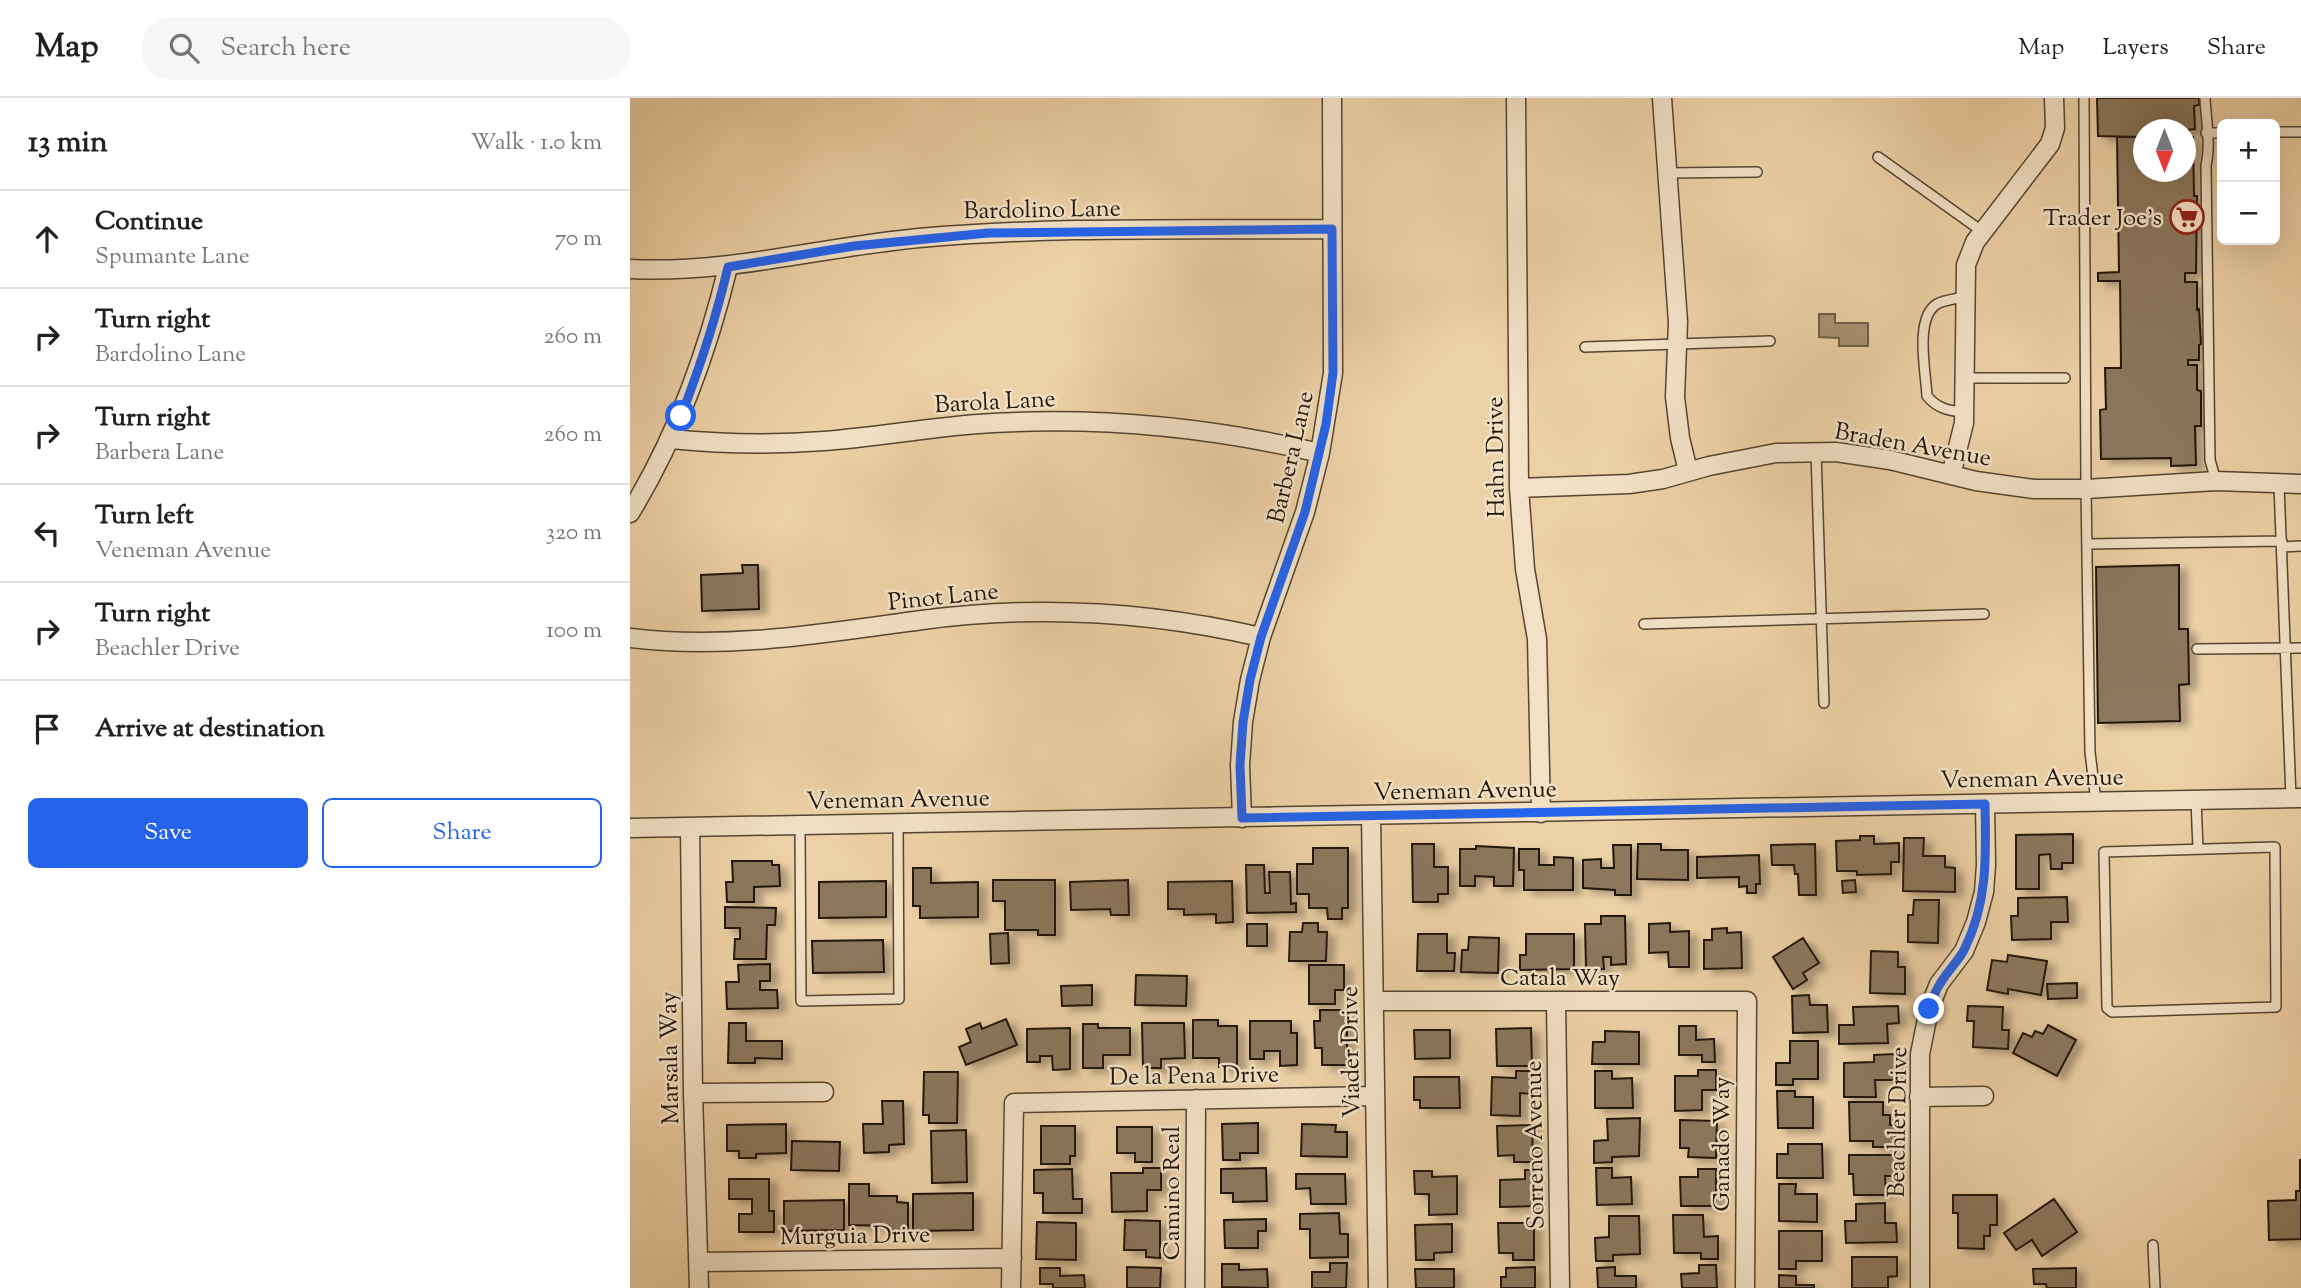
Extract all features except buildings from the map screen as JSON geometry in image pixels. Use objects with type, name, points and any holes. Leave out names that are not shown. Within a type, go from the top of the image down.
[{"type":"street","name":"Barbera Lane","points":[[1242,818],[1240,765],[1243,722],[1261,637],[1305,512],[1320,453],[1333,373],[1332,98]]},
{"type":"street","name":"Hahn Drive","points":[[1516,98],[1519,488],[1525,569],[1537,639],[1541,813]]},
{"type":"street","points":[[1662,98],[1678,323],[1675,397],[1680,438],[1688,471]]},
{"type":"street","points":[[1951,475],[1964,423],[1966,265],[1975,242],[2050,144],[2055,128],[2054,98]]},
{"type":"street","name":"Bardolino Lane","points":[[630,269],[728,267],[854,246],[988,233],[1332,229]]},
{"type":"street","points":[[630,513],[671,439],[701,366],[728,267]]},
{"type":"street","name":"Barola Lane","points":[[671,439],[770,444],[827,441],[980,424],[1052,422],[1177,429],[1234,436],[1320,453]]},
{"type":"street","name":"Braden Avenue","points":[[1519,488],[1629,484],[1663,479],[1688,471],[1776,453],[1815,452],[1836,452],[1890,460],[2012,487],[2086,489],[2216,481],[2301,484]]},
{"type":"street","name":"Pinot Lane","points":[[630,638],[682,641],[791,639],[936,619],[1054,611],[1179,620],[1261,637]]},
{"type":"street","name":"Veneman Avenue","points":[[630,828],[2296,798]]},
{"type":"street","name":"Beachler Drive","points":[[1920,1288],[1920,1054],[1929,1009],[1939,984],[1964,951],[1984,892],[1985,804]]},
{"type":"street","name":"Viader Drive","points":[[1371,816],[1378,1288]]},
{"type":"street","name":"Marsala Way","points":[[690,827],[699,1288]]},
{"type":"street","name":"Sorreno Avenue","points":[[1556,1001],[1560,1288]]},
{"type":"street","name":"Catala Way","points":[[1374,1002],[1747,1001]]},
{"type":"street","name":"Ganado Way","points":[[1745,1288],[1747,1001]]},
{"type":"street","points":[[694,1093],[824,1093]]},
{"type":"street","name":"De la Pena Drive","points":[[1012,1258],[1014,1103],[1375,1096]]},
{"type":"street","points":[[1919,1097],[1984,1096]]},
{"type":"street","name":"Camino Real","points":[[1195,1288],[1196,1099]]},
{"type":"street","points":[[1011,1288],[1012,1258]]},
{"type":"street","name":"Murguia Drive","points":[[699,1262],[1012,1258]]},
{"type":"lane","points":[[2084,98],[2090,752],[2096,802]]},
{"type":"lane","points":[[2205,98],[2206,133],[2210,151],[2206,164],[2210,460],[2216,481]]},
{"type":"lane","points":[[2280,132],[2301,132]]},
{"type":"lane","points":[[2206,133],[2217,133]]},
{"type":"lane","points":[[1878,157],[1983,232]]},
{"type":"lane","points":[[1668,173],[1757,173]]},
{"type":"lane","points":[[1964,298],[1937,304],[1927,314],[1923,330],[1927,396],[1934,404],[1947,410],[1964,412]]},
{"type":"lane","points":[[1585,347],[1770,341]]},
{"type":"lane","points":[[1964,378],[2065,378]]},
{"type":"lane","points":[[1815,452],[1824,703]]},
{"type":"lane","points":[[2279,485],[2290,762],[2296,798]]},
{"type":"lane","points":[[2087,544],[2301,546]]},
{"type":"lane","points":[[1643,624],[1984,614]]},
{"type":"lane","points":[[2196,649],[2301,648]]},
{"type":"lane","points":[[2290,762],[2301,762]]},
{"type":"lane","points":[[2196,800],[2198,849]]},
{"type":"lane","points":[[800,825],[801,1002],[899,999],[898,824]]},
{"type":"lane","points":[[2275,847],[2276,1007],[2112,1013],[2107,1008],[2104,852],[2198,849],[2275,847]]},
{"type":"lane","points":[[2153,1245],[2155,1288]]},
{"type":"shaded area","points":[[1819,314],[1835,314],[1835,323],[1868,323],[1868,346],[1839,346],[1839,338],[1819,337]]},
{"type":"place","name":"Trader Joe's","points":[[2187,217]]},
{"type":"route","points":[[681,416],[701,366],[728,267],[854,246],[988,233],[1332,229],[1333,373],[1326,424],[1305,512],[1261,637],[1250,680],[1240,765],[1242,818],[1985,804],[1984,892],[1976,922],[1964,951],[1939,984],[1929,1009]]}]
